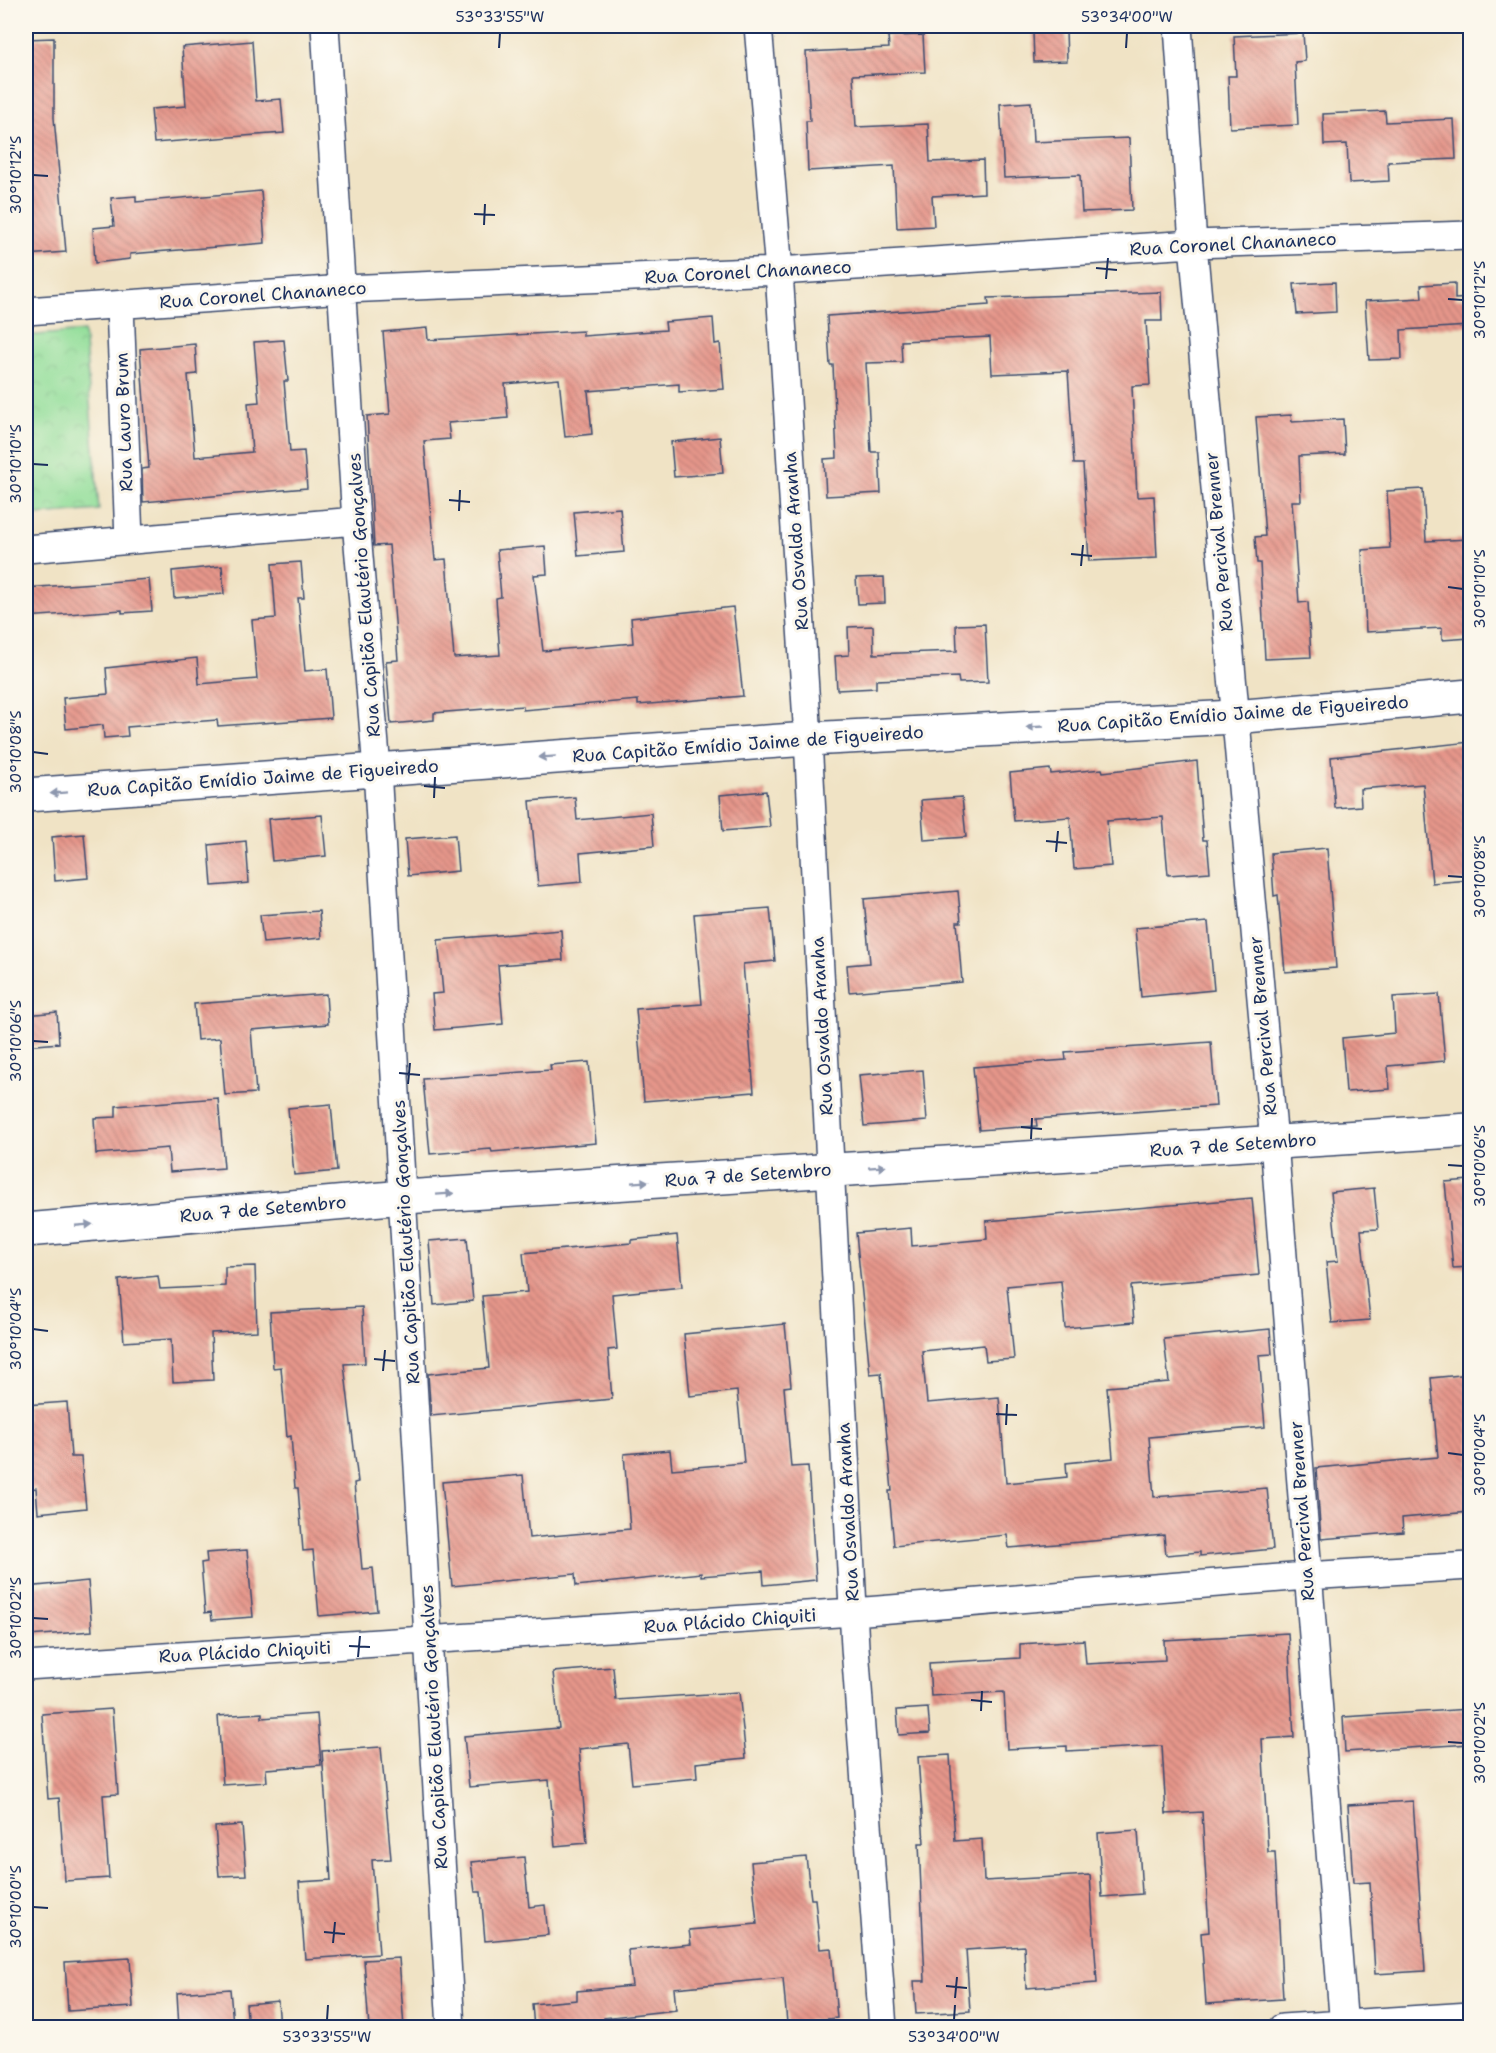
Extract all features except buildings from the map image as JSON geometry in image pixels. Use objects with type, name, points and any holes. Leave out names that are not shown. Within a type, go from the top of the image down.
[{"type":"main road","name":"Rua Capitão Emídio Jaime de Figueiredo","points":[[26,795],[808,739],[1234,717],[1470,696]]},
{"type":"main road","name":"Rua 7 de Setembro","points":[[26,1230],[404,1197],[1470,1130]]},
{"type":"street","name":"Rua Capitão Elautério Gonçalves","points":[[325,26],[344,289],[356,521],[377,769],[404,1197],[451,2028]]},
{"type":"street","name":"Rua Osvaldo Aranha","points":[[758,26],[779,272],[808,739],[853,1612],[883,2028]]},
{"type":"street","name":"Rua Percival Brenner","points":[[1178,26],[1193,244],[1274,1142],[1306,1576],[1344,2025]]},
{"type":"street","name":"Rua Coronel Chananeco","points":[[26,311],[344,289],[779,272],[1193,244],[1470,235]]},
{"type":"street","name":"Rua Lauro Brum","points":[[120,305],[129,540]]},
{"type":"street","points":[[26,549],[356,521]]},
{"type":"street","name":"Rua Plácido Chiquiti","points":[[26,1666],[853,1612],[1306,1576],[1470,1566]]},
{"type":"street","points":[[1282,2028],[1470,2016]]},
{"type":"green space","points":[[84,331],[99,510],[26,516],[26,336]]}]
